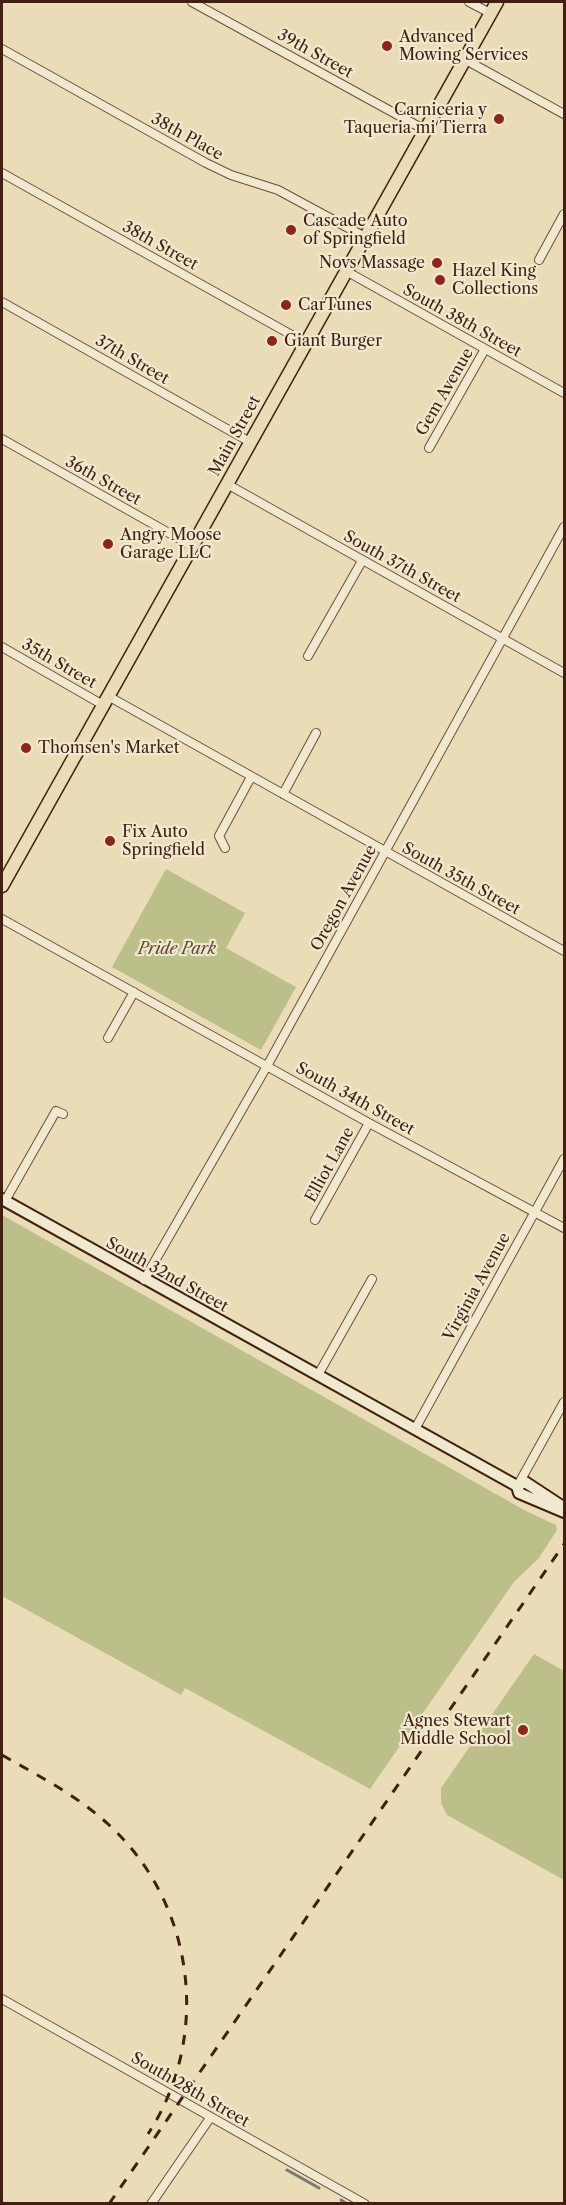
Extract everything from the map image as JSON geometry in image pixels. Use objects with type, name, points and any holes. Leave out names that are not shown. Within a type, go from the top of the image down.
[{"type":"main road","name":"Main Street","points":[[2,886],[497,2]]},
{"type":"street","name":"39th Street","points":[[192,2],[425,130]]},
{"type":"street","points":[[469,2],[490,13]]},
{"type":"street","name":"38th Place","points":[[2,49],[206,163],[231,175],[278,190],[365,237]]},
{"type":"street","points":[[464,59],[564,114]]},
{"type":"street","name":"38th Street","points":[[2,173],[306,343]]},
{"type":"street","points":[[539,260],[564,214]]},
{"type":"street","name":"South 38th Street","points":[[346,271],[564,393]]},
{"type":"street","name":"37th Street","points":[[2,302],[250,442]]},
{"type":"street","name":"Gem Avenue","points":[[429,448],[485,349]]},
{"type":"street","name":"36th Street","points":[[2,439],[192,546]]},
{"type":"street","name":"South 37th Street","points":[[227,484],[564,673]]},
{"type":"street","name":"Oregon Avenue","points":[[144,1280],[267,1066],[564,529]]},
{"type":"street","points":[[308,656],[362,561]]},
{"type":"street","name":"35th Street","points":[[2,647],[106,700]]},
{"type":"street","name":"South 35th Street","points":[[106,700],[283,794],[564,951]]},
{"type":"street","points":[[283,794],[316,733]]},
{"type":"street","points":[[225,848],[219,836],[251,777]]},
{"type":"street","name":"South 34th Street","points":[[2,919],[369,1123],[564,1228]]},
{"type":"street","points":[[108,1038],[134,992]]},
{"type":"street","points":[[3,1200],[56,1111],[63,1114]]},
{"type":"street","name":"Elliot Lane","points":[[315,1221],[369,1123]]},
{"type":"street","name":"Virginia Avenue","points":[[415,1429],[564,1159]]},
{"type":"street","name":"South 32nd Street","points":[[3,1200],[517,1486],[519,1493],[564,1510]]},
{"type":"street","points":[[318,1375],[372,1279]]},
{"type":"street","points":[[517,1486],[564,1402]]},
{"type":"street","name":"South 28th Street","points":[[2,2000],[365,2204]]},
{"type":"street","points":[[151,2204],[210,2118]]},
{"type":"green space","name":"Pride Park","points":[[166,869],[245,913],[226,948],[296,987],[261,1050],[112,967]]},
{"type":"green space","points":[[2,1215],[526,1511],[556,1525],[557,1530],[539,1558],[514,1582],[370,1789],[185,1688],[181,1695],[2,1596]]},
{"type":"green space","name":"Agnes Stewart Middle School","points":[[534,1654],[564,1671],[564,1880],[447,1815],[441,1803],[441,1788]]},
{"type":"waterway","points":[[287,2170],[319,2188]]},
{"type":"waterway","points":[[341,2200],[347,2204]]},
{"type":"railway","points":[[109,2204],[564,1544]]},
{"type":"railway","points":[[2,1755],[70,1795],[108,1824],[137,1856],[160,1892],[176,1931],[185,1972],[186,2014],[181,2055],[168,2096],[148,2134]]},
{"type":"place","name":"Advanced Mowing Services","points":[[387,46]]},
{"type":"place","name":"Carniceria y Taqueria mi Tierra","points":[[499,119]]},
{"type":"place","name":"Cascade Auto of Springfield","points":[[291,230]]},
{"type":"place","name":"Novs Massage","points":[[437,263]]},
{"type":"place","name":"Hazel King Collections","points":[[440,280]]},
{"type":"place","name":"CarTunes","points":[[286,305]]},
{"type":"place","name":"Giant Burger","points":[[272,341]]},
{"type":"place","name":"Angry Moose Garage LLC","points":[[108,544]]},
{"type":"place","name":"Thomsen's Market","points":[[26,748]]},
{"type":"place","name":"Fix Auto Springfield","points":[[110,841]]},
{"type":"place","name":"Agnes Stewart Middle School","points":[[523,1730]]}]
